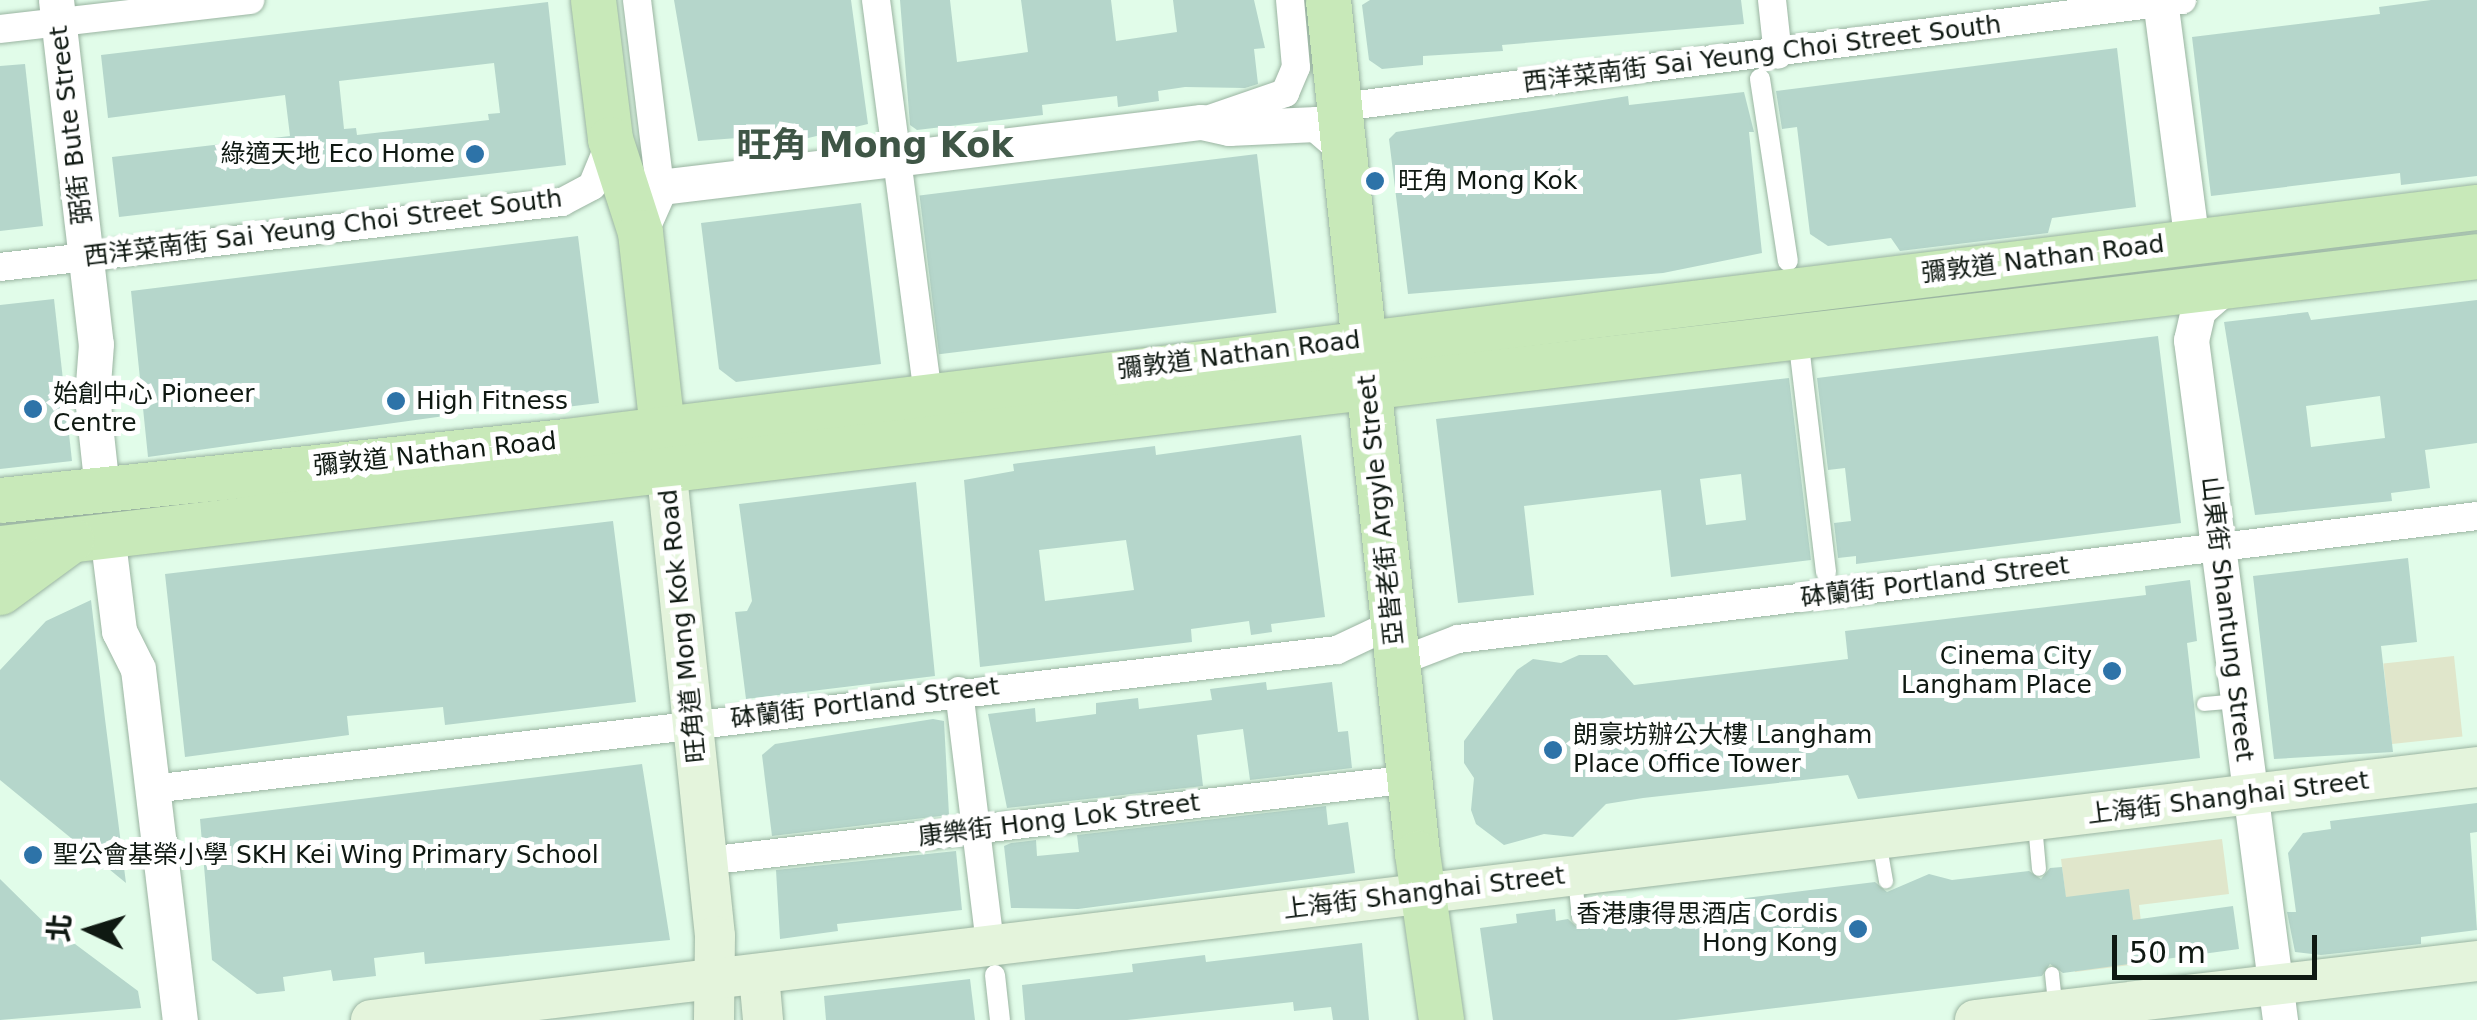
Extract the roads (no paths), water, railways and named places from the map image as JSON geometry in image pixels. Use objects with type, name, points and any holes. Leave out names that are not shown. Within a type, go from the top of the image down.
[{"type":"main road","name":"旺角道 Mong Kok Road","points":[[593,0],[610,139],[640,232],[706,860],[714,1000]]},
{"type":"main road","name":"亞皆老街 Argyle Street","points":[[1328,0],[1423,892],[1441,1020]]},
{"type":"main road","name":"彌敦道 Nathan Road","points":[[0,500],[662,428],[2477,207]]},
{"type":"main road","name":"彌敦道 Nathan Road","points":[[0,548],[667,473],[2477,256]]},
{"type":"main road","points":[[0,592],[90,537]]},
{"type":"main road","name":"上海街 Shanghai Street","points":[[371,1020],[714,1000],[759,975],[992,960],[1423,892],[2477,768]]},
{"type":"main road","points":[[1975,1020],[2054,992],[2278,1002],[2477,962]]},
{"type":"main road","points":[[759,975],[764,1020]]},
{"type":"street","points":[[0,30],[57,11],[250,0]]},
{"type":"street","points":[[637,0],[660,186],[1200,122],[1285,93],[1296,67],[1290,0]]},
{"type":"street","points":[[876,0],[928,394]]},
{"type":"street","points":[[1772,0],[1778,55]]},
{"type":"street","points":[[2167,1],[2192,242]]},
{"type":"street","name":"西洋菜南街 Sai Yeung Choi Street South","points":[[1341,126],[1778,55],[2167,1]]},
{"type":"street","name":"弼街 Bute Street","points":[[57,11],[86,256],[102,489]]},
{"type":"street","points":[[1760,79],[1788,261]]},
{"type":"street","points":[[1200,122],[1229,128],[1341,126]]},
{"type":"street","name":"西洋菜南街 Sai Yeung Choi Street South","points":[[0,266],[562,202],[602,172],[610,139]]},
{"type":"street","name":"旺角道 Mong Kok Road","points":[[640,232],[660,186]]},
{"type":"street","name":"山東街 Shantung Street","points":[[2222,288],[2198,310],[2191,340],[2218,548],[2221,703],[2250,795],[2278,1002]]},
{"type":"street","points":[[1798,337],[1826,572]]},
{"type":"street","name":"砵蘭街 Portland Street","points":[[152,789],[692,722],[1396,642],[1458,639],[2477,516]]},
{"type":"street","points":[[90,537],[119,631],[138,670],[180,1020]]},
{"type":"street","points":[[959,691],[1000,1020]]},
{"type":"street","name":"康樂街 Hong Lok Street","points":[[706,860],[1411,779]]},
{"type":"lane","points":[[2034,822],[2040,869]]},
{"type":"lane","points":[[1879,840],[1886,881]]},
{"type":"lane","points":[[1575,876],[1579,918]]},
{"type":"place","name":"綠適天地 Eco Home","points":[[475,154]]},
{"type":"place","name":"旺角 Mong Kok","points":[[1375,181]]},
{"type":"place","name":"High Fitness","points":[[396,401]]},
{"type":"place","name":"始創中心 Pioneer Centre","points":[[33,409]]},
{"type":"place","name":"Cinema City Langham Place","points":[[2112,671]]},
{"type":"place","name":"朗豪坊辦公大樓 Langham Place Office Tower","points":[[1553,750]]},
{"type":"place","name":"聖公會基榮小學 SKH Kei Wing Primary School","points":[[33,855]]},
{"type":"place","name":"香港康得思酒店 Cordis Hong Kong","points":[[1858,929]]},
{"type":"district","name":"旺角 Mong Kok","points":[[875,145]]}]
